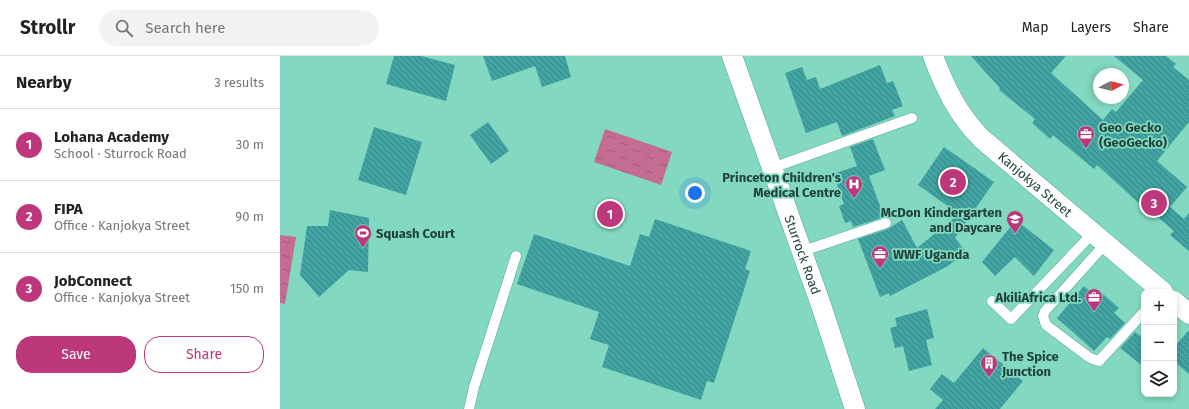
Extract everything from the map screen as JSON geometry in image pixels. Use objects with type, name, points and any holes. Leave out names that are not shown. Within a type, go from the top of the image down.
[{"type":"street","name":"Sturrock Road","points":[[732,56],[802,252],[855,409]]},
{"type":"street","name":"Kanjokya Street","points":[[933,56],[946,91],[967,124],[982,139],[1159,289]]},
{"type":"street","points":[[1177,304],[1189,314]]},
{"type":"lane","points":[[772,168],[912,118]]},
{"type":"lane","points":[[802,252],[886,223]]},
{"type":"lane","points":[[992,301],[1012,319],[1099,238]]},
{"type":"lane","points":[[1099,238],[1045,311],[1043,316],[1046,325],[1090,358],[1099,361],[1141,315]]},
{"type":"lane","points":[[469,409],[474,387],[516,256]]},
{"type":"water","points":[[605,129],[672,152],[661,185],[594,162]]},
{"type":"water","points":[[280,235],[296,237],[285,304],[280,303]]},
{"type":"building","points":[[394,56],[421,56],[455,65],[446,101],[386,84]]},
{"type":"building","points":[[483,56],[565,56],[571,77],[542,87],[535,66],[492,81]]},
{"type":"building","points":[[971,56],[1066,56],[1051,73],[1103,120],[1112,109],[1116,112],[1123,104],[1129,104],[1129,97],[1143,80],[1114,56],[1166,56],[1176,64],[1173,67],[1189,80],[1189,122],[1157,161],[1187,187],[1170,207],[1184,219],[1189,213],[1189,251],[1170,235],[1174,231],[1146,207],[1144,208],[1097,165],[1094,169],[1053,135],[1050,139],[1032,123],[1035,119],[999,90],[1000,88]]},
{"type":"building","points":[[880,65],[887,83],[893,81],[903,106],[892,110],[895,116],[842,136],[837,122],[806,133],[785,73],[802,67],[807,80],[816,77],[820,89]]},
{"type":"building","points":[[488,122],[509,151],[491,164],[470,135]]},
{"type":"building","points":[[374,127],[422,142],[406,195],[358,180]]},
{"type":"building","points":[[873,139],[885,170],[869,176],[884,217],[853,227],[851,221],[845,223],[839,206],[844,204],[833,174],[857,166],[850,147]]},
{"type":"building","points":[[944,147],[994,182],[955,238],[966,252],[948,266],[890,296],[889,293],[880,297],[858,239],[888,229],[902,220],[917,248],[959,214],[918,185]]},
{"type":"building","points":[[330,210],[369,218],[368,272],[349,270],[319,297],[300,275],[307,226],[328,226]]},
{"type":"building","points":[[655,219],[751,251],[745,269],[750,271],[714,383],[707,381],[701,400],[602,367],[609,345],[590,339],[599,312],[517,284],[534,234],[630,266],[640,234],[649,237]]},
{"type":"building","points":[[1016,220],[1054,250],[1034,276],[1015,257],[995,276],[982,262]]},
{"type":"building","points":[[1084,286],[1099,299],[1103,294],[1119,308],[1114,313],[1125,323],[1110,339],[1107,337],[1094,351],[1057,318]]},
{"type":"building","points":[[927,309],[934,338],[926,340],[932,365],[909,371],[903,346],[895,348],[890,328],[897,326],[895,318]]},
{"type":"building","points":[[1189,330],[1189,374],[1177,364],[1177,344]]},
{"type":"building","points":[[1135,332],[1140,336],[1141,335],[1141,365],[1120,348]]},
{"type":"building","name":"The Spice Junction","points":[[983,348],[1023,381],[1000,409],[935,409],[943,400],[930,389],[942,374],[954,383]]},
{"type":"place","name":"Geo Gecko (GeoGecko)","points":[[1086,149]]},
{"type":"place","name":"FIPA","points":[[953,182]]},
{"type":"place","name":"Princeton Children's Medical Centre","points":[[854,199]]},
{"type":"place","name":"JobConnect","points":[[1154,203]]},
{"type":"place","name":"Lohana Academy","points":[[610,214]]},
{"type":"place","name":"McDon Kindergarten and Daycare","points":[[1015,234]]},
{"type":"place","name":"Squash Court","points":[[363,248]]},
{"type":"place","name":"WWF Uganda","points":[[880,269]]},
{"type":"place","name":"AkiliAfrica Ltd.","points":[[1094,312]]},
{"type":"place","name":"The Spice Junction","points":[[989,378]]}]
